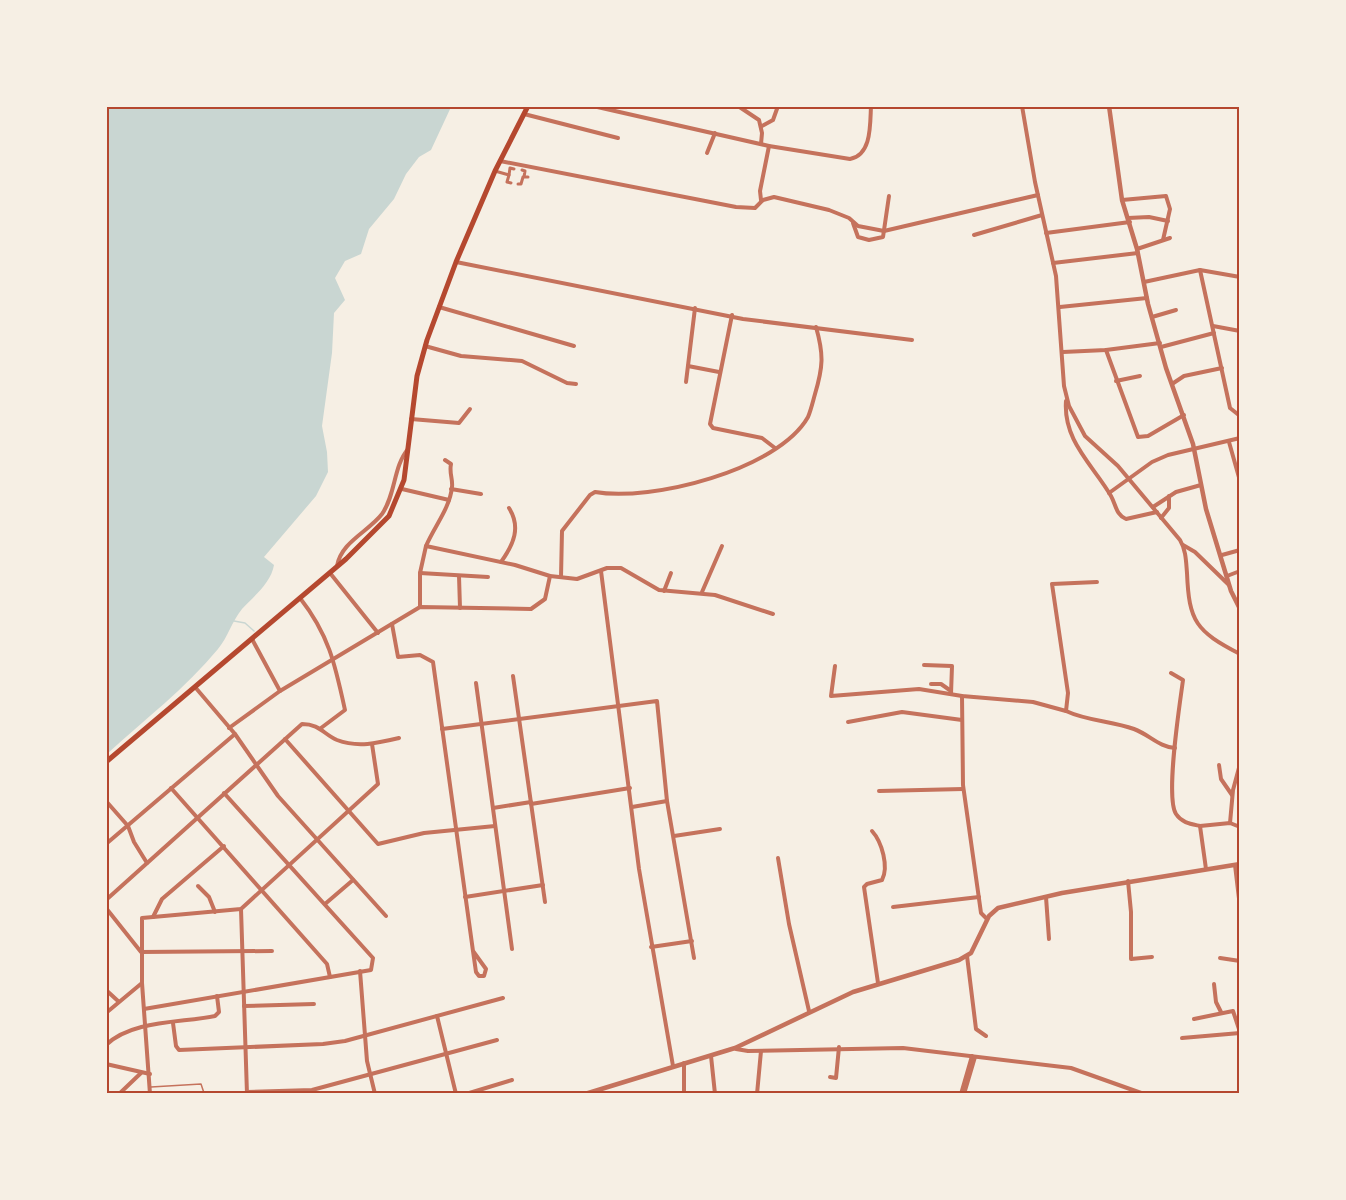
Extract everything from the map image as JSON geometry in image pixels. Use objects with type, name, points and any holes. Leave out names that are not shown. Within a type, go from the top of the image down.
[{"type":"main road","points":[[106,762],[338,566],[382,525],[402,489],[417,375],[425,346],[456,262],[495,171],[528,106]]},
{"type":"street","points":[[593,106],[760,144],[850,159],[859,156],[865,149],[871,106]]},
{"type":"street","points":[[738,106],[754,115],[762,126],[760,144]]},
{"type":"street","points":[[762,126],[773,120],[778,106]]},
{"type":"street","points":[[1022,106],[1060,307],[1067,399],[1066,416],[1075,444],[1109,493],[1122,517],[1156,512]]},
{"type":"street","points":[[1109,106],[1122,200],[1137,251],[1147,298],[1171,385],[1184,415],[1195,451],[1201,485],[1227,576],[1239,609]]},
{"type":"street","points":[[523,114],[618,138]]},
{"type":"street","points":[[707,153],[715,133]]},
{"type":"street","points":[[762,201],[760,191],[770,146]]},
{"type":"street","points":[[500,161],[736,207],[755,208],[762,201],[774,197],[842,214],[853,223],[884,231],[1038,195]]},
{"type":"street","points":[[511,183],[507,182],[510,168],[514,169]]},
{"type":"street","points":[[519,184],[526,177],[525,171],[522,170]]},
{"type":"street","points":[[495,171],[509,175]]},
{"type":"street","points":[[853,223],[858,237],[863,239],[877,239],[884,235],[889,196]]},
{"type":"street","points":[[1122,200],[1166,196],[1170,209],[1163,240]]},
{"type":"street","points":[[974,235],[1042,215]]},
{"type":"street","points":[[1046,233],[1149,217],[1168,221]]},
{"type":"street","points":[[1053,263],[1137,251],[1170,238]]},
{"type":"street","points":[[456,262],[732,315],[742,319],[912,340]]},
{"type":"street","points":[[1144,282],[1200,270],[1239,278]]},
{"type":"street","points":[[1200,270],[1230,408],[1239,416]]},
{"type":"street","points":[[1060,307],[1147,298]]},
{"type":"street","points":[[439,307],[574,346]]},
{"type":"street","points":[[686,382],[695,309]]},
{"type":"street","points":[[1152,317],[1176,309]]},
{"type":"street","points":[[732,315],[710,424],[713,428],[762,438],[775,448]]},
{"type":"street","points":[[1213,326],[1239,331]]},
{"type":"street","points":[[561,577],[562,531],[590,495],[595,492],[611,496],[668,490],[754,463],[788,438],[808,417],[823,365],[816,327]]},
{"type":"street","points":[[1063,352],[1160,345],[1214,333]]},
{"type":"street","points":[[425,346],[461,356],[522,361],[567,383],[576,384]]},
{"type":"street","points":[[1106,350],[1138,437],[1148,436],[1184,415]]},
{"type":"street","points":[[688,366],[719,372]]},
{"type":"street","points":[[1171,385],[1184,376],[1221,368]]},
{"type":"street","points":[[1116,381],[1140,376]]},
{"type":"street","points":[[1067,399],[1085,436],[1130,478],[1183,545],[1195,552],[1230,585]]},
{"type":"street","points":[[411,419],[459,423],[470,409]]},
{"type":"street","points":[[1109,493],[1168,455],[1195,451],[1239,438]]},
{"type":"street","points":[[1229,441],[1239,481]]},
{"type":"street","points":[[338,566],[340,553],[374,523],[388,504],[395,487],[401,459],[408,449]]},
{"type":"street","points":[[420,607],[420,573],[426,546],[449,500],[452,489],[448,476],[451,464],[445,460]]},
{"type":"street","points":[[1153,507],[1183,489],[1201,485]]},
{"type":"street","points":[[402,489],[449,500]]},
{"type":"street","points":[[452,489],[482,494]]},
{"type":"street","points":[[1161,518],[1169,508],[1169,496]]},
{"type":"street","points":[[501,562],[511,546],[516,525],[508,508]]},
{"type":"street","points":[[1183,545],[1188,597],[1196,619],[1207,636],[1239,654]]},
{"type":"street","points":[[426,546],[501,562],[550,576],[577,579],[601,570],[621,568],[664,591],[702,592],[773,614]]},
{"type":"street","points":[[702,592],[722,546]]},
{"type":"street","points":[[1222,555],[1239,550]]},
{"type":"street","points":[[601,570],[651,947],[673,1066]]},
{"type":"street","points":[[1227,576],[1239,571]]},
{"type":"street","points":[[330,572],[378,633]]},
{"type":"street","points":[[420,573],[488,577]]},
{"type":"street","points":[[664,591],[671,573]]},
{"type":"street","points":[[459,576],[460,608]]},
{"type":"street","points":[[229,728],[280,691],[420,607],[534,608],[546,598],[550,576]]},
{"type":"street","points":[[1066,711],[1068,693],[1052,585],[1097,582]]},
{"type":"street","points":[[300,598],[317,620],[334,659],[345,710],[321,728]]},
{"type":"street","points":[[392,624],[398,657],[420,655],[433,662],[476,974],[484,976],[486,969],[473,951]]},
{"type":"street","points":[[252,639],[280,691]]},
{"type":"street","points":[[924,665],[952,666],[951,692]]},
{"type":"street","points":[[835,666],[831,696],[901,689],[951,692]]},
{"type":"street","points":[[1171,673],[1183,680],[1175,748],[1173,807],[1181,820],[1200,826],[1230,823],[1239,827]]},
{"type":"street","points":[[513,676],[545,902]]},
{"type":"street","points":[[476,683],[512,949]]},
{"type":"street","points":[[931,684],[940,684],[962,696],[1033,702],[1132,728],[1161,746],[1175,748]]},
{"type":"street","points":[[195,687],[235,734],[255,766],[386,916]]},
{"type":"street","points":[[962,696],[963,789],[978,897],[981,913],[987,920]]},
{"type":"street","points":[[442,729],[657,701],[667,801],[694,958]]},
{"type":"street","points":[[848,722],[902,712],[962,720]]},
{"type":"street","points":[[106,900],[302,724],[321,728],[335,739],[372,744],[399,738]]},
{"type":"street","points":[[106,844],[235,734]]},
{"type":"street","points":[[285,739],[379,844],[424,832],[495,826]]},
{"type":"street","points":[[150,1094],[142,983],[142,918],[241,909],[378,784],[372,744]]},
{"type":"street","points":[[1230,823],[1232,795],[1239,764]]},
{"type":"street","points":[[1219,765],[1221,779],[1232,795]]},
{"type":"street","points":[[171,788],[327,964],[330,976]]},
{"type":"street","points":[[493,808],[630,788]]},
{"type":"street","points":[[879,791],[963,789]]},
{"type":"street","points":[[144,1009],[371,970],[374,962],[290,864],[224,794]]},
{"type":"street","points":[[106,801],[128,826],[134,842],[147,863]]},
{"type":"street","points":[[632,807],[667,801]]},
{"type":"street","points":[[1200,826],[1206,869]]},
{"type":"street","points":[[674,836],[720,829]]},
{"type":"street","points":[[872,831],[882,848],[885,876],[882,880],[864,887],[878,983]]},
{"type":"street","points":[[153,917],[162,899],[224,846]]},
{"type":"street","points":[[778,858],[789,924],[810,1011]]},
{"type":"street","points":[[585,1094],[735,1048],[810,1011],[878,983],[968,956],[975,947],[987,920],[998,908],[1128,881],[1237,865],[1239,907]]},
{"type":"street","points":[[325,904],[354,880]]},
{"type":"street","points":[[1128,881],[1131,912],[1131,959],[1152,957]]},
{"type":"street","points":[[465,897],[543,885]]},
{"type":"street","points":[[198,886],[209,897],[215,912]]},
{"type":"street","points":[[893,907],[978,897]]},
{"type":"street","points":[[1047,897],[1049,939]]},
{"type":"street","points":[[106,908],[141,952]]},
{"type":"street","points":[[241,909],[247,1093],[312,1092],[370,1073],[497,1040]]},
{"type":"street","points":[[651,947],[692,940]]},
{"type":"street","points":[[141,952],[272,951]]},
{"type":"street","points":[[968,956],[976,1029],[986,1036]]},
{"type":"street","points":[[1220,957],[1239,961]]},
{"type":"street","points":[[360,971],[365,1035],[375,1094]]},
{"type":"street","points":[[106,1013],[142,983]]},
{"type":"street","points":[[1214,984],[1216,1002],[1221,1012]]},
{"type":"street","points":[[106,990],[118,1001]]},
{"type":"street","points":[[108,1041],[116,1035],[146,1027],[216,1016],[219,1011],[217,996]]},
{"type":"street","points":[[173,1023],[178,1050],[323,1044],[503,998]]},
{"type":"street","points":[[243,1006],[314,1004]]},
{"type":"street","points":[[1182,1038],[1239,1032],[1236,1013],[1221,1012],[1194,1019]]},
{"type":"street","points":[[437,1016],[456,1094]]},
{"type":"street","points":[[735,1048],[761,1051],[839,1047],[903,1048],[1071,1068],[1144,1094]]},
{"type":"street","points":[[830,1077],[836,1078],[839,1047]]},
{"type":"street","points":[[757,1094],[761,1051]]},
{"type":"street","points":[[711,1056],[715,1094]]},
{"type":"street","points":[[963,1094],[974,1056]]},
{"type":"street","points":[[684,1063],[684,1094]]},
{"type":"street","points":[[106,1064],[150,1074]]},
{"type":"street","points":[[119,1094],[142,1073]]},
{"type":"street","points":[[466,1094],[512,1080]]},
{"type":"lane","points":[[150,1087],[201,1084],[204,1093],[247,1093]]},
{"type":"shaded area","points":[[107,106],[451,107],[431,150],[419,157],[406,174],[394,199],[369,229],[361,254],[345,261],[335,278],[345,300],[334,313],[332,353],[322,426],[328,472],[316,496],[264,557],[274,565],[269,578],[242,609],[218,649],[179,690],[107,754]]},
{"type":"waterway","points":[[234,621],[245,623],[254,631]]}]
